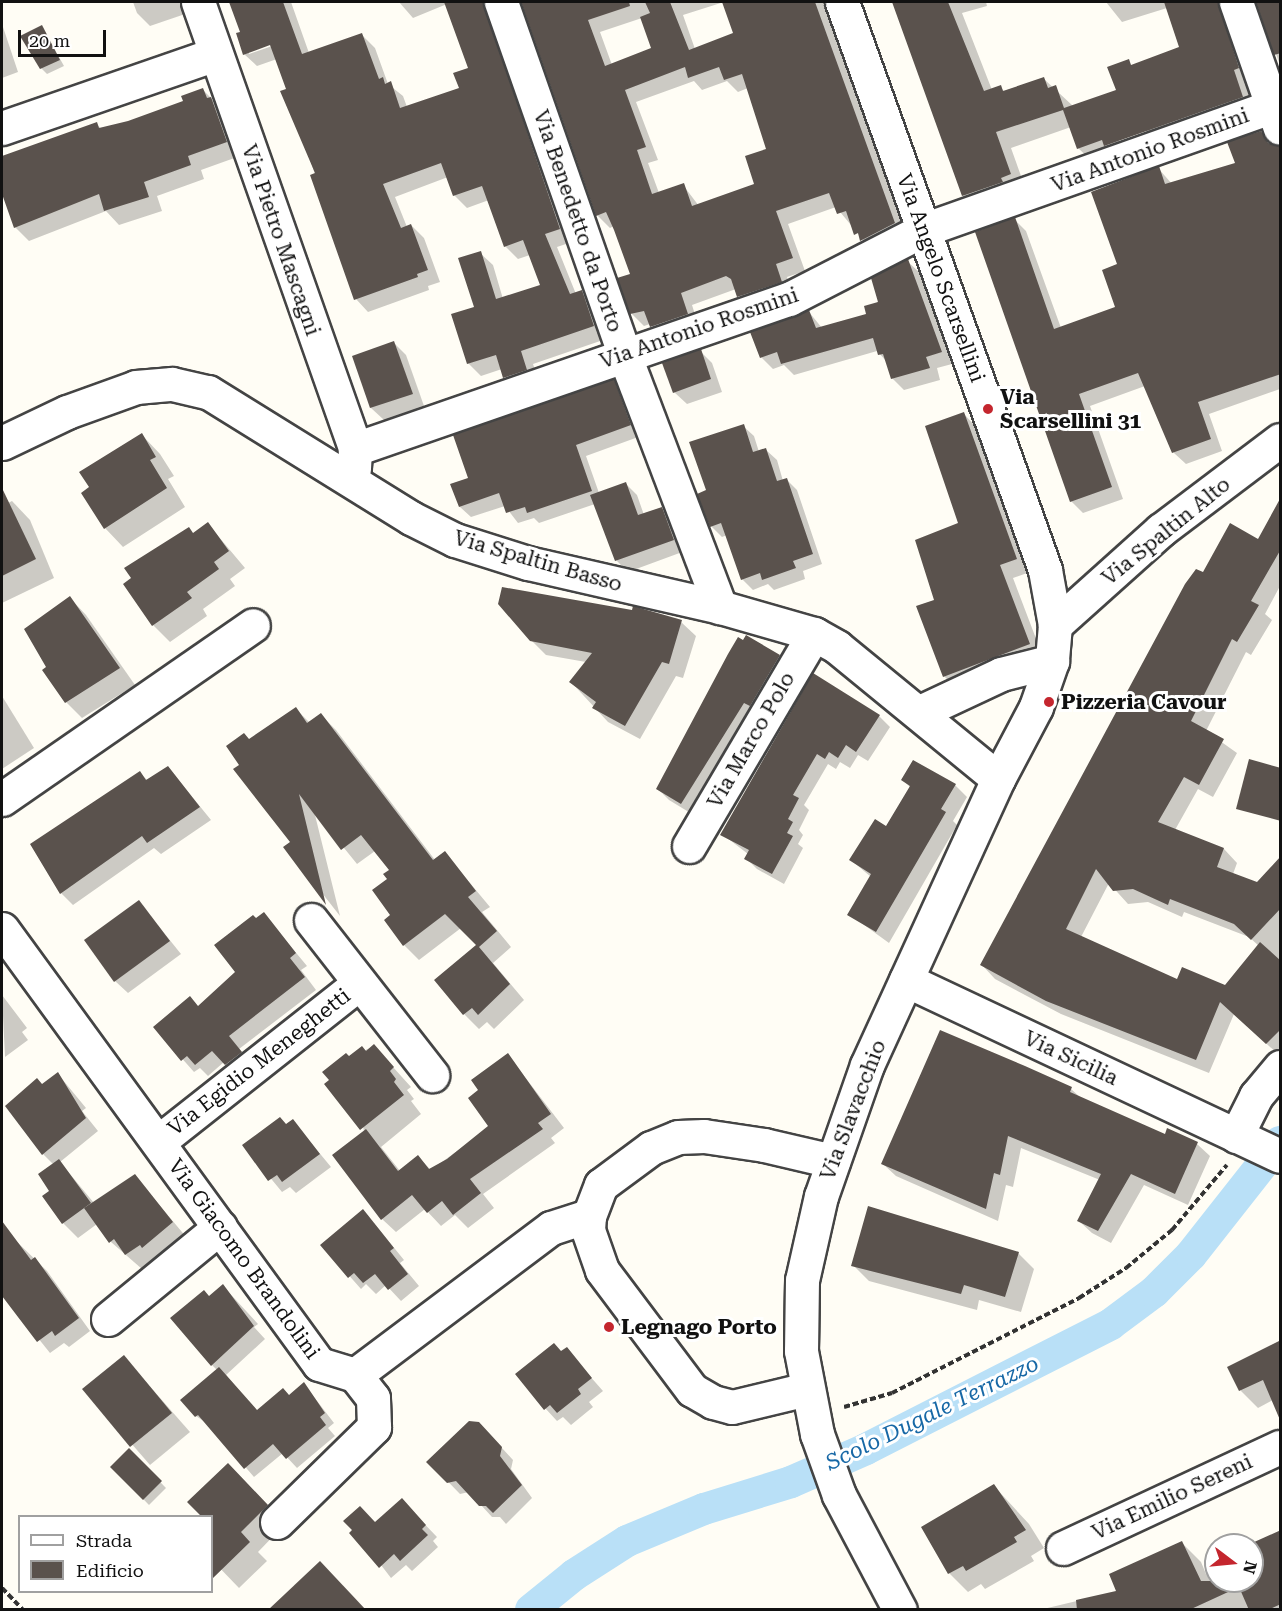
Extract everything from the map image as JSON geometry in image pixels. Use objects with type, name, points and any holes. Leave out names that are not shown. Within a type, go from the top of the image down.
[{"type":"street","name":"Via Pietro Mascagni","points":[[198,2],[354,464]]},
{"type":"street","name":"Via Benedetto da Porto","points":[[501,2],[624,354],[720,608]]},
{"type":"street","name":"Via Angelo Scarsellini","points":[[842,2],[1046,570],[1055,624]]},
{"type":"street","points":[[1236,2],[1277,117]]},
{"type":"street","points":[[2,128],[216,54]]},
{"type":"street","name":"Via Antonio Rosmini","points":[[354,464],[624,354],[789,299],[924,230],[1277,117]]},
{"type":"street","name":"Via Spaltin Basso","points":[[2,443],[104,396],[136,387],[172,384],[208,392],[354,464],[411,518],[455,540],[528,563],[720,608],[813,634],[837,647],[920,712],[998,779]]},
{"type":"street","name":"Via Spaltin Alto","points":[[1055,624],[1161,530],[1281,441]]},
{"type":"street","name":"Via Slavacchio","points":[[900,1610],[839,1495],[826,1423],[807,1389],[801,1351],[802,1280],[833,1161],[867,1065],[998,779],[1036,707],[1052,661],[1055,624]]},
{"type":"street","points":[[2,799],[253,625]]},
{"type":"street","name":"Via Marco Polo","points":[[689,846],[813,634]]},
{"type":"street","points":[[920,712],[1001,674],[1052,661]]},
{"type":"street","name":"Via Egidio Meneghetti","points":[[311,920],[432,1075]]},
{"type":"street","name":"Via Giacomo Brandolini","points":[[2,929],[319,1364],[355,1376]]},
{"type":"street","name":"Via Sicilia","points":[[906,980],[1254,1144]]},
{"type":"street","name":"Via Egidio Meneghetti","points":[[158,1142],[359,983]]},
{"type":"street","points":[[1254,1144],[1256,1095],[1281,1067]]},
{"type":"street","points":[[807,1389],[732,1407],[713,1402],[692,1390],[602,1270],[588,1230],[589,1216],[601,1185],[651,1148],[678,1137],[704,1136],[764,1145],[833,1161]]},
{"type":"street","points":[[277,1522],[374,1427],[373,1398],[355,1376],[551,1228],[589,1216]]},
{"type":"street","points":[[108,1319],[220,1227]]},
{"type":"street","name":"Via Emilio Sereni","points":[[1063,1548],[1281,1447]]},
{"type":"path","points":[[826,1423],[892,1393],[1079,1298],[1126,1269],[1172,1230],[1254,1144]]},
{"type":"path","points":[[2,1588],[23,1610]]},
{"type":"building","points":[[229,2],[283,2],[302,54],[362,33],[379,79],[383,77],[385,84],[391,81],[400,108],[459,88],[453,73],[468,68],[444,2],[483,2],[560,229],[545,234],[570,294],[582,290],[594,326],[521,351],[527,370],[503,378],[496,355],[467,364],[451,314],[474,307],[458,258],[481,251],[496,299],[540,285],[523,240],[504,247],[482,186],[453,196],[441,163],[383,184],[401,228],[411,224],[428,270],[417,274],[418,277],[354,300],[310,175],[315,173],[280,91],[286,89],[270,45],[243,55],[236,33],[240,32]]},
{"type":"building","points":[[521,2],[629,2],[630,6],[588,20],[605,66],[651,48],[640,17],[650,13],[645,2],[670,2],[689,50],[733,33],[722,2],[815,2],[895,223],[860,241],[858,233],[854,235],[846,211],[837,214],[829,193],[776,211],[793,258],[776,264],[782,282],[737,297],[731,279],[726,276],[681,293],[688,314],[650,327],[644,311],[630,314],[617,278],[630,274],[606,212],[596,216]],"holes":[[[685,67],[688,78],[719,67],[724,80],[742,74],[766,149],[745,156],[754,184],[692,206],[684,183],[652,194],[637,150],[646,147],[625,90]]]},
{"type":"building","points":[[892,2],[948,2],[984,91],[1001,85],[1003,91],[1044,77],[1048,88],[1056,85],[1064,108],[1116,90],[1107,67],[1129,59],[1131,65],[1179,47],[1164,2],[1218,2],[1239,68],[1234,70],[1243,97],[1104,146],[1102,140],[1077,149],[1063,110],[996,132],[1011,174],[1001,178],[1003,182],[962,196]]},
{"type":"building","points":[[1256,2],[1281,2],[1281,53],[1274,55]]},
{"type":"building","points":[[42,25],[60,60],[40,69],[20,36]]},
{"type":"building","points":[[203,88],[207,98],[211,97],[227,142],[188,156],[191,165],[144,182],[149,197],[104,211],[99,194],[14,228],[2,194],[2,156],[97,122],[99,128],[128,121],[183,101],[181,96]]},
{"type":"building","points":[[1261,131],[1268,143],[1281,146],[1281,374],[1198,402],[1211,439],[1172,453],[1138,373],[1079,394],[1112,487],[1070,502],[975,232],[1015,217],[1054,329],[1115,307],[1102,270],[1117,264],[1091,192],[1159,166],[1165,184],[1235,163],[1227,142]]},
{"type":"building","points":[[908,259],[942,352],[926,357],[930,368],[891,379],[883,354],[878,355],[873,338],[781,364],[777,352],[760,358],[750,332],[809,310],[816,328],[866,314],[864,306],[878,302],[871,278]]},
{"type":"building","points":[[394,341],[413,394],[370,408],[352,356]]},
{"type":"building","points":[[701,349],[711,379],[673,393],[662,363]]},
{"type":"building","points":[[614,379],[631,425],[576,445],[592,491],[527,513],[525,507],[506,513],[499,493],[459,507],[450,484],[468,478],[453,435]]},
{"type":"building","points":[[964,412],[1017,559],[1000,565],[1030,644],[943,677],[916,606],[934,600],[915,540],[958,523],[925,426]]},
{"type":"building","points":[[744,424],[753,452],[766,448],[777,481],[787,478],[813,554],[793,561],[796,568],[762,580],[760,573],[741,580],[721,523],[710,527],[697,494],[706,490],[689,442]]},
{"type":"building","points":[[142,433],[156,457],[150,460],[167,488],[104,529],[81,493],[89,487],[79,472]]},
{"type":"building","points":[[626,482],[638,515],[662,507],[674,540],[615,561],[590,495]]},
{"type":"building","points":[[2,488],[36,559],[2,576]]},
{"type":"building","points":[[1281,497],[1281,549],[1251,601],[1259,605],[1237,642],[1232,639],[1191,721],[1224,739],[1199,785],[1184,777],[1158,822],[1224,848],[1217,867],[1257,882],[1281,856],[1281,908],[1251,940],[1234,924],[1170,899],[1168,905],[1133,889],[1113,891],[1096,869],[1066,929],[1177,979],[1182,967],[1225,985],[1260,942],[1281,961],[1281,1029],[1266,1044],[1220,1002],[1196,1060],[1046,1001],[980,965],[1185,584],[1196,569],[1203,572],[1230,523],[1258,539]]},
{"type":"building","points":[[208,522],[229,551],[214,562],[219,569],[187,592],[192,598],[152,626],[123,584],[131,578],[124,568],[189,527],[193,533]]},
{"type":"building","points":[[502,587],[632,610],[633,606],[682,620],[669,664],[662,662],[625,726],[592,708],[596,702],[569,682],[592,653],[530,641],[498,604]]},
{"type":"building","points":[[70,596],[120,668],[65,703],[42,670],[46,667],[24,629]]},
{"type":"building","points":[[746,635],[780,655],[750,706],[744,703],[681,804],[656,789],[728,654],[738,637],[743,640]]},
{"type":"building","points":[[813,673],[880,715],[856,752],[846,745],[838,758],[829,752],[825,759],[817,754],[793,795],[799,798],[788,819],[793,822],[787,833],[793,836],[772,874],[744,859],[749,850],[720,835]]},
{"type":"building","points":[[296,707],[307,723],[321,713],[433,860],[445,851],[476,891],[468,897],[497,931],[479,947],[510,984],[478,1015],[472,1008],[463,1015],[434,980],[476,945],[445,914],[403,946],[384,920],[390,915],[372,890],[387,879],[383,874],[389,870],[361,835],[341,850],[299,794],[326,905],[283,847],[290,842],[233,769],[239,765],[226,746],[244,733],[249,739]]},
{"type":"building","points":[[1249,759],[1281,768],[1281,821],[1236,809]]},
{"type":"building","points":[[913,760],[956,784],[941,809],[946,812],[876,932],[847,915],[871,874],[849,860],[875,819],[886,826],[910,786],[901,780]]},
{"type":"building","points":[[168,766],[200,807],[147,843],[142,836],[60,894],[30,844],[140,771],[146,780]]},
{"type":"building","points":[[139,900],[170,941],[114,982],[84,940]]},
{"type":"building","points":[[264,912],[296,953],[290,958],[305,977],[229,1036],[242,1052],[225,1065],[212,1051],[195,1065],[187,1056],[181,1061],[153,1027],[190,996],[198,1006],[235,972],[214,945],[253,915],[256,918]]},
{"type":"building","points":[[940,1030],[1072,1087],[1070,1092],[1165,1134],[1167,1128],[1198,1142],[1175,1194],[1131,1174],[1098,1231],[1077,1221],[1101,1174],[1008,1136],[1000,1175],[994,1173],[986,1209],[881,1164]]},
{"type":"building","points":[[374,1044],[394,1067],[390,1071],[396,1079],[394,1082],[404,1095],[360,1130],[324,1084],[329,1080],[322,1072],[346,1053],[349,1056],[362,1046],[366,1051]]},
{"type":"building","points":[[508,1053],[551,1114],[538,1123],[543,1129],[470,1179],[481,1193],[453,1215],[442,1201],[427,1213],[412,1195],[381,1220],[332,1155],[366,1129],[398,1171],[418,1155],[429,1169],[447,1159],[488,1126],[468,1098],[478,1090],[471,1080]]},
{"type":"building","points":[[58,1072],[86,1118],[42,1155],[5,1106],[37,1078],[42,1084]]},
{"type":"building","points":[[280,1117],[286,1124],[293,1119],[320,1154],[282,1182],[277,1175],[268,1181],[242,1145]]},
{"type":"building","points":[[59,1159],[91,1203],[62,1224],[42,1196],[49,1191],[38,1174]]},
{"type":"building","points":[[135,1174],[173,1222],[142,1248],[140,1245],[125,1255],[114,1239],[109,1243],[84,1208]]},
{"type":"building","points":[[868,1206],[1019,1252],[1005,1297],[964,1285],[961,1294],[851,1266]]},
{"type":"building","points":[[363,1209],[394,1248],[390,1251],[408,1274],[388,1290],[375,1274],[363,1283],[354,1273],[348,1278],[320,1245]]},
{"type":"building","points":[[2,1221],[31,1260],[35,1257],[79,1318],[55,1336],[52,1331],[37,1342],[2,1296]]},
{"type":"building","points":[[223,1284],[254,1326],[211,1366],[170,1318],[204,1290],[209,1296]]},
{"type":"building","points":[[1281,1340],[1280,1420],[1263,1380],[1239,1391],[1227,1367]]},
{"type":"building","points":[[554,1343],[561,1351],[567,1347],[592,1378],[578,1389],[581,1394],[557,1413],[550,1405],[544,1410],[515,1374]]},
{"type":"building","points":[[124,1355],[172,1413],[130,1447],[82,1389]]},
{"type":"building","points":[[219,1367],[257,1410],[283,1388],[289,1395],[304,1382],[325,1413],[320,1417],[326,1425],[286,1459],[273,1444],[244,1469],[198,1415],[195,1417],[180,1400]]},
{"type":"building","points":[[469,1421],[479,1422],[502,1447],[500,1456],[522,1485],[493,1513],[486,1506],[479,1506],[456,1481],[447,1483],[426,1462]]},
{"type":"building","points":[[129,1448],[162,1481],[143,1500],[110,1467]]},
{"type":"building","points":[[228,1463],[268,1505],[241,1532],[250,1542],[213,1578],[213,1515],[200,1515],[187,1502]]},
{"type":"building","points":[[994,1484],[1026,1530],[1014,1537],[1017,1542],[966,1571],[963,1566],[948,1574],[921,1527]]},
{"type":"building","points":[[402,1498],[426,1525],[422,1529],[428,1535],[400,1561],[394,1554],[379,1568],[349,1533],[352,1530],[343,1521],[360,1506],[375,1522]]},
{"type":"building","points":[[1281,1530],[1281,1604],[1268,1610],[1249,1610],[1242,1593],[1264,1593],[1264,1538]]},
{"type":"building","points":[[1182,1541],[1201,1581],[1204,1581],[1204,1593],[1226,1593],[1189,1610],[1077,1610],[1076,1600],[1116,1591],[1109,1574]]},
{"type":"building","points":[[320,1561],[366,1610],[268,1610]]},
{"type":"waterway","name":"Scolo Dugale Terrazzo","points":[[531,1610],[574,1575],[627,1541],[704,1509],[791,1482],[866,1449],[1111,1324],[1154,1292],[1191,1255],[1280,1142]]},
{"type":"place","name":"Via Scarsellini 31","points":[[988,409]]},
{"type":"place","name":"Pizzeria Cavour","points":[[1049,702]]},
{"type":"place","name":"Legnago Porto","points":[[609,1327]]}]
